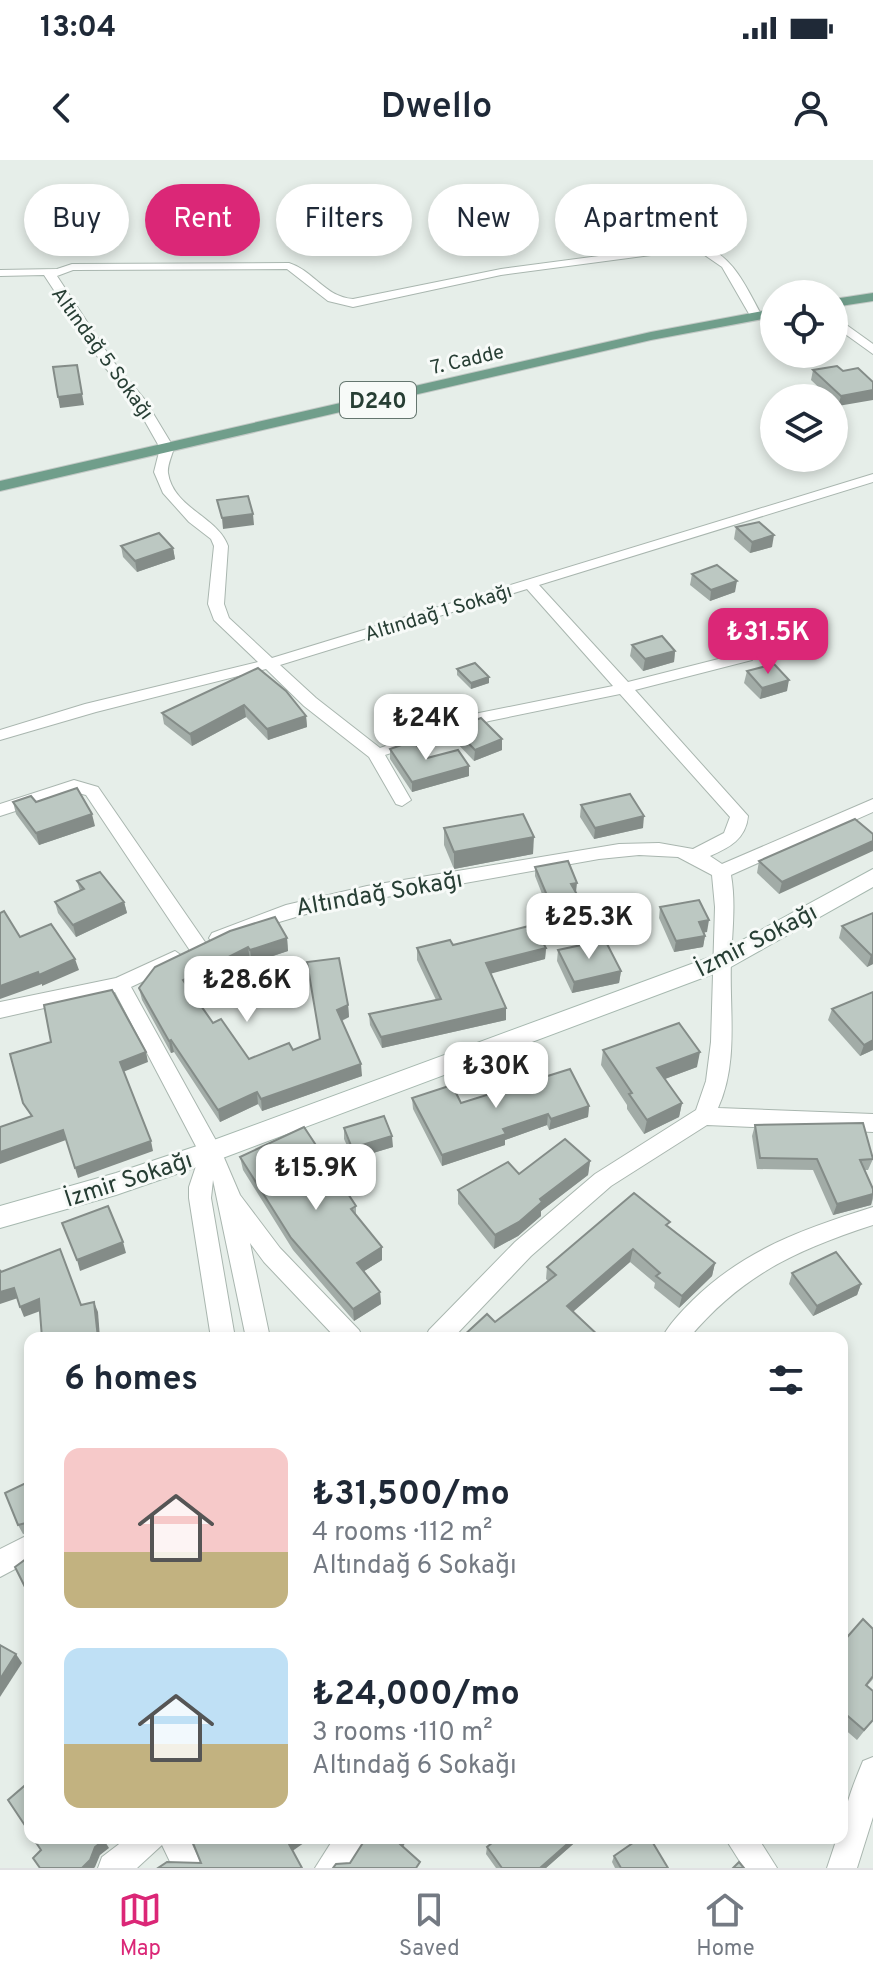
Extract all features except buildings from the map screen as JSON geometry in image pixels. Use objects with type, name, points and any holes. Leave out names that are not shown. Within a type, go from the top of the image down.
[{"type":"main road","points":[[848,301],[873,297]]},
{"type":"main road","name":"D240","points":[[756,316],[760,315]]},
{"type":"main road","name":"7. Cadde","points":[[0,486],[651,336],[756,316]]},
{"type":"street","name":"Altındağ 5 Sokağı","points":[[402,800],[376,754],[229,629],[218,612],[216,595],[221,546],[218,537],[194,519],[170,493],[161,472],[167,448],[139,400],[107,362],[50,275],[53,271],[84,266],[289,266],[304,274],[328,299],[336,303],[353,303],[501,272],[697,246],[714,252],[726,262],[756,316]]},
{"type":"street","points":[[0,273],[53,271]]},
{"type":"street","points":[[848,331],[873,350]]},
{"type":"street","name":"Altındağ 1 Sokağı","points":[[0,735],[91,708],[268,664],[873,478]]},
{"type":"street","points":[[530,584],[739,816],[740,825],[736,832],[694,856]]},
{"type":"street","points":[[376,754],[485,717],[625,688],[746,657]]},
{"type":"street","points":[[0,810],[74,786],[92,791],[198,947]]},
{"type":"street","points":[[443,1332],[523,1249],[603,1180],[704,1116],[717,1074],[725,899],[721,872],[873,805]]},
{"type":"street","name":"Altındağ Sokağı","points":[[0,1010],[120,984],[278,912],[347,895],[608,853],[659,850],[694,856],[721,872]]},
{"type":"street","name":"İzmir Sokağı","points":[[0,1217],[78,1196],[211,1152],[721,962],[873,877]]},
{"type":"street","points":[[120,984],[211,1152],[230,1197],[257,1332]]},
{"type":"street","points":[[704,1116],[873,1123]]},
{"type":"street","points":[[211,1152],[200,1187],[200,1198],[222,1332]]},
{"type":"street","points":[[230,1197],[281,1265],[345,1332]]},
{"type":"street","points":[[680,1332],[722,1286],[749,1264],[779,1247],[873,1216]]},
{"type":"street","points":[[0,1564],[24,1550]]},
{"type":"street","points":[[842,1868],[873,1771]]},
{"type":"street","points":[[113,1868],[143,1844]]},
{"type":"street","points":[[177,1844],[188,1868]]},
{"type":"street","points":[[330,1868],[348,1844]]},
{"type":"street","points":[[744,1844],[762,1868]]}]
